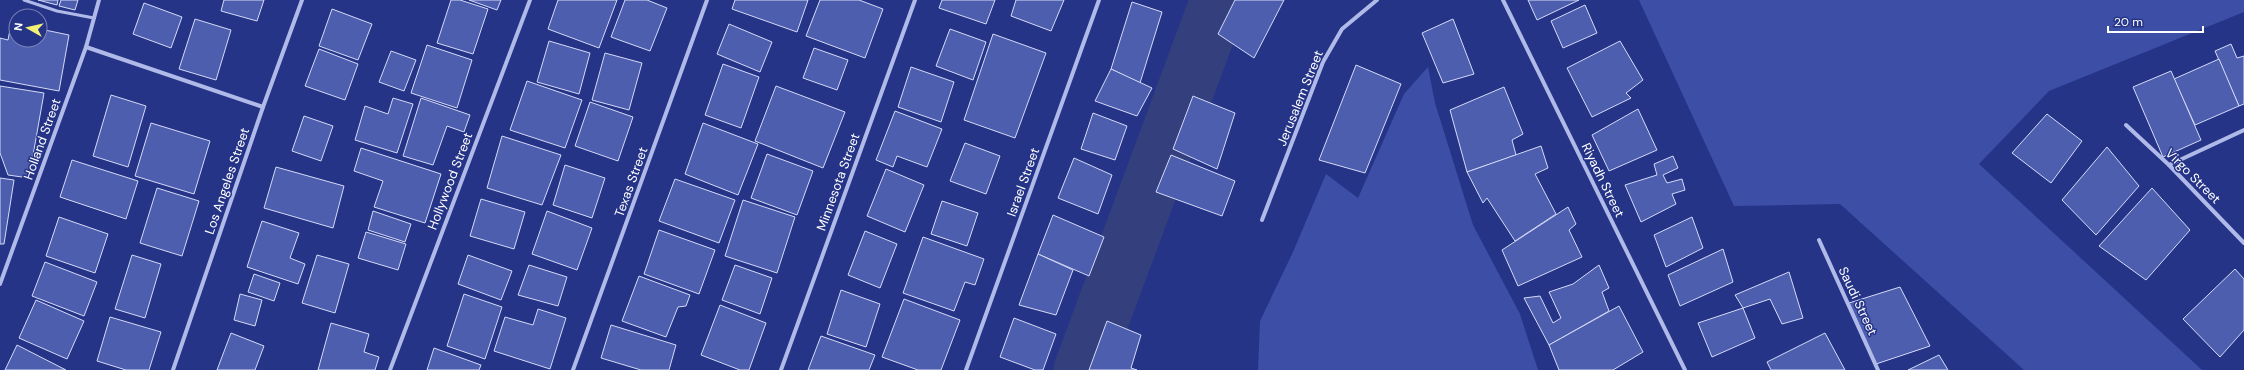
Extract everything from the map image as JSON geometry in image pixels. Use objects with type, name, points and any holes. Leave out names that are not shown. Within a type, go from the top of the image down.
[{"type":"street","name":"Holland Street","points":[[0,284],[2,271],[86,47],[99,0]]},
{"type":"street","name":"Los Angeles Street","points":[[173,370],[263,107],[302,0]]},
{"type":"street","name":"Hollywood Street","points":[[390,370],[530,0]]},
{"type":"street","name":"Texas Street","points":[[573,370],[708,0]]},
{"type":"street","name":"Minnesota Street","points":[[780,370],[915,0]]},
{"type":"street","name":"Israel Street","points":[[966,370],[1099,0]]},
{"type":"street","name":"Jerusalem Street","points":[[1262,220],[1323,62],[1342,29],[1377,0]]},
{"type":"street","name":"Riyadh Street","points":[[1503,0],[1685,370]]},
{"type":"street","points":[[86,47],[263,107]]},
{"type":"street","name":"Virgo Street","points":[[2126,125],[2169,165],[2244,243]]},
{"type":"street","points":[[2169,165],[2244,130]]},
{"type":"street","name":"Saudi Street","points":[[1819,240],[1878,370]]},
{"type":"lane","points":[[24,0],[57,11],[94,18]]},
{"type":"shaded area","points":[[1639,0],[2244,0],[2244,12],[2049,91],[1979,164],[2202,370],[2024,370],[1840,204],[1734,206]]},
{"type":"shaded area","points":[[1428,67],[1435,103],[1473,225],[1520,314],[1538,370],[1258,370],[1260,321],[1293,252],[1326,174],[1358,198],[1404,94]]},
{"type":"building","points":[[38,0],[58,0],[57,5]]},
{"type":"building","points":[[61,0],[78,0],[75,10],[59,6]]},
{"type":"building","points":[[224,0],[264,0],[257,21],[221,11]]},
{"type":"building","points":[[451,0],[460,0],[488,9],[473,54],[437,43]]},
{"type":"building","points":[[469,0],[501,0],[497,10]]},
{"type":"building","points":[[558,0],[617,0],[599,48],[548,29]]},
{"type":"building","points":[[625,0],[647,0],[667,8],[650,51],[611,37]]},
{"type":"building","points":[[735,0],[808,0],[797,32],[732,9]]},
{"type":"building","points":[[820,0],[859,0],[883,9],[865,58],[806,36]]},
{"type":"building","points":[[942,0],[995,0],[986,24],[939,8]]},
{"type":"building","points":[[1016,0],[1064,0],[1051,31],[1011,16]]},
{"type":"building","points":[[1235,0],[1284,0],[1254,58],[1218,34]]},
{"type":"building","points":[[1528,0],[1579,0],[1537,20]]},
{"type":"building","points":[[1132,2],[1162,12],[1140,83],[1111,69]]},
{"type":"building","points":[[144,3],[182,17],[171,48],[133,34]]},
{"type":"building","points":[[1585,5],[1597,33],[1563,48],[1551,21]]},
{"type":"building","points":[[332,9],[372,24],[358,60],[319,46]]},
{"type":"building","points":[[195,19],[231,30],[216,80],[179,69]]},
{"type":"building","points":[[1453,19],[1474,74],[1443,83],[1422,33]]},
{"type":"building","points":[[729,24],[772,42],[760,72],[717,54]]},
{"type":"building","points":[[950,29],[986,42],[973,80],[936,66]]},
{"type":"building","points":[[48,31],[69,35],[59,91],[0,80],[0,38],[8,40],[8,48],[48,48]]},
{"type":"building","points":[[993,34],[1046,53],[1015,138],[964,120]]},
{"type":"building","points":[[549,41],[590,53],[579,94],[537,82]]},
{"type":"building","points":[[1620,41],[1643,80],[1626,93],[1631,98],[1592,117],[1567,68]]},
{"type":"building","points":[[2231,44],[2237,58],[2244,56],[2244,104],[2239,106],[2215,51]]},
{"type":"building","points":[[427,45],[472,60],[457,108],[411,93]]},
{"type":"building","points":[[814,48],[848,60],[837,90],[803,78]]},
{"type":"building","points":[[319,49],[358,64],[345,100],[305,86]]},
{"type":"building","points":[[391,51],[416,60],[404,91],[379,82]]},
{"type":"building","points":[[605,53],[642,63],[629,110],[592,100]]},
{"type":"building","points":[[2219,59],[2239,106],[2195,125],[2174,79]]},
{"type":"building","points":[[723,64],[759,77],[741,128],[705,115]]},
{"type":"building","points":[[1356,65],[1401,84],[1365,173],[1319,160]]},
{"type":"building","points":[[911,67],[954,82],[941,122],[898,107]]},
{"type":"building","points":[[1111,69],[1152,88],[1137,116],[1095,101]]},
{"type":"building","points":[[2171,71],[2201,140],[2163,157],[2133,87]]},
{"type":"building","points":[[527,81],[582,100],[565,148],[510,130]]},
{"type":"building","points":[[0,86],[44,93],[29,178],[8,175],[0,153]]},
{"type":"building","points":[[776,86],[845,112],[823,168],[755,141]]},
{"type":"building","points":[[1504,87],[1523,134],[1512,140],[1516,155],[1467,172],[1450,110]]},
{"type":"building","points":[[111,95],[146,106],[128,167],[93,156]]},
{"type":"building","points":[[1193,96],[1235,113],[1217,169],[1173,149]]},
{"type":"building","points":[[393,98],[413,104],[397,153],[355,140],[365,106],[388,114]]},
{"type":"building","points":[[421,98],[470,115],[464,132],[447,126],[433,165],[403,156]]},
{"type":"building","points":[[590,102],[633,117],[618,161],[575,146]]},
{"type":"building","points":[[1638,109],[1657,150],[1609,171],[1592,135]]},
{"type":"building","points":[[895,111],[942,129],[927,167],[897,156],[893,167],[876,160]]},
{"type":"building","points":[[1093,113],[1127,126],[1115,160],[1081,149]]},
{"type":"building","points":[[2047,114],[2082,141],[2051,183],[2012,153]]},
{"type":"building","points":[[304,116],[333,126],[321,161],[292,151]]},
{"type":"building","points":[[151,123],[210,141],[194,194],[135,176]]},
{"type":"building","points":[[703,123],[758,144],[738,195],[685,174]]},
{"type":"building","points":[[502,136],[561,155],[542,205],[487,188]]},
{"type":"building","points":[[965,143],[1000,156],[986,194],[950,181]]},
{"type":"building","points":[[1541,146],[1548,168],[1535,174],[1556,214],[1515,241],[1487,198],[1483,203],[1467,172]]},
{"type":"building","points":[[2107,147],[2139,186],[2096,235],[2062,200]]},
{"type":"building","points":[[361,148],[441,174],[425,223],[374,207],[383,181],[354,171]]},
{"type":"building","points":[[767,154],[813,171],[797,215],[751,198]]},
{"type":"building","points":[[1171,155],[1235,181],[1222,216],[1156,192]]},
{"type":"building","points":[[1673,156],[1678,168],[1663,175],[1667,183],[1682,179],[1685,190],[1672,194],[1676,204],[1641,222],[1625,185],[1657,175],[1654,164]]},
{"type":"building","points":[[1074,158],[1112,175],[1098,214],[1058,198]]},
{"type":"building","points":[[72,160],[138,181],[126,219],[60,197]]},
{"type":"building","points":[[565,165],[605,178],[592,218],[553,205]]},
{"type":"building","points":[[276,167],[344,186],[333,228],[264,208]]},
{"type":"building","points":[[886,169],[924,185],[905,232],[867,216]]},
{"type":"building","points":[[0,178],[14,180],[4,244],[0,244]]},
{"type":"building","points":[[675,179],[735,200],[719,243],[659,221]]},
{"type":"building","points":[[157,188],[199,201],[182,256],[140,243]]},
{"type":"building","points":[[2152,188],[2190,230],[2146,280],[2099,246]]},
{"type":"building","points":[[481,199],[525,212],[514,249],[470,236]]},
{"type":"building","points":[[743,200],[795,217],[777,273],[725,256]]},
{"type":"building","points":[[942,201],[978,213],[967,246],[931,234]]},
{"type":"building","points":[[1568,207],[1576,224],[1569,230],[1582,257],[1518,286],[1502,250]]},
{"type":"building","points":[[373,211],[411,224],[405,242],[368,230]]},
{"type":"building","points":[[547,211],[592,228],[577,270],[532,254]]},
{"type":"building","points":[[1053,215],[1104,237],[1089,276],[1038,254]]},
{"type":"building","points":[[59,217],[108,234],[95,273],[46,256]]},
{"type":"building","points":[[1692,217],[1703,248],[1666,267],[1654,235]]},
{"type":"building","points":[[262,221],[299,233],[290,258],[305,264],[298,284],[247,267]]},
{"type":"building","points":[[659,230],[715,250],[699,294],[644,274]]},
{"type":"building","points":[[865,231],[897,244],[880,288],[848,275]]},
{"type":"building","points":[[366,232],[406,244],[398,270],[358,258]]},
{"type":"building","points":[[923,237],[984,259],[975,285],[965,282],[954,311],[903,293]]},
{"type":"building","points":[[1723,249],[1733,282],[1680,306],[1668,275]]},
{"type":"building","points":[[1038,254],[1073,270],[1056,315],[1019,305]]},
{"type":"building","points":[[132,255],[161,264],[145,318],[115,309]]},
{"type":"building","points":[[317,255],[349,264],[335,313],[302,303]]},
{"type":"building","points":[[468,255],[512,271],[501,300],[458,284]]},
{"type":"building","points":[[45,262],[97,282],[84,316],[32,296]]},
{"type":"building","points":[[529,265],[567,277],[558,306],[518,295]]},
{"type":"building","points":[[735,265],[772,278],[760,314],[722,300]]},
{"type":"building","points":[[1599,265],[1609,288],[1602,292],[1609,311],[1549,345],[1524,298],[1540,296],[1553,323],[1561,318],[1549,292],[1573,284]]},
{"type":"building","points":[[2235,269],[2244,279],[2244,330],[2220,357],[2183,319]]},
{"type":"building","points":[[1789,272],[1803,318],[1782,324],[1770,299],[1743,308],[1735,295]]},
{"type":"building","points":[[254,274],[280,283],[274,301],[248,292]]},
{"type":"building","points":[[639,276],[690,295],[686,306],[678,307],[666,337],[622,321]]},
{"type":"building","points":[[1900,287],[1930,346],[1876,364],[1849,303]]},
{"type":"building","points":[[841,290],[880,304],[866,347],[827,334]]},
{"type":"building","points":[[240,294],[262,300],[255,326],[234,320]]},
{"type":"building","points":[[464,294],[502,307],[485,359],[447,346]]},
{"type":"building","points":[[904,299],[960,320],[941,370],[918,370],[882,357]]},
{"type":"building","points":[[36,300],[84,321],[67,359],[19,338]]},
{"type":"building","points":[[720,305],[766,323],[749,370],[740,370],[701,355]]},
{"type":"building","points":[[1619,306],[1643,352],[1613,370],[1559,370],[1549,345]]},
{"type":"building","points":[[1743,308],[1755,338],[1712,357],[1698,323]]},
{"type":"building","points":[[538,309],[566,318],[550,369],[494,351],[505,317],[533,325]]},
{"type":"building","points":[[110,317],[161,332],[149,370],[126,370],[97,361]]},
{"type":"building","points":[[1014,318],[1056,334],[1043,370],[1035,370],[1000,357]]},
{"type":"building","points":[[1107,321],[1141,335],[1131,368],[1137,370],[1089,370]]},
{"type":"building","points":[[331,323],[369,334],[364,352],[379,357],[375,370],[318,370]]},
{"type":"building","points":[[611,325],[676,345],[669,370],[641,370],[601,358]]},
{"type":"building","points":[[231,333],[264,346],[255,370],[217,370]]},
{"type":"building","points":[[1825,333],[1845,370],[1771,370],[1767,362]]},
{"type":"building","points":[[821,336],[875,355],[869,370],[808,370]]},
{"type":"building","points":[[17,345],[66,370],[5,370]]},
{"type":"building","points":[[434,348],[481,365],[479,370],[427,370]]},
{"type":"building","points":[[1939,355],[1948,370],[1908,370]]},
{"type":"waterway","points":[[1082,370],[1219,0]]}]
